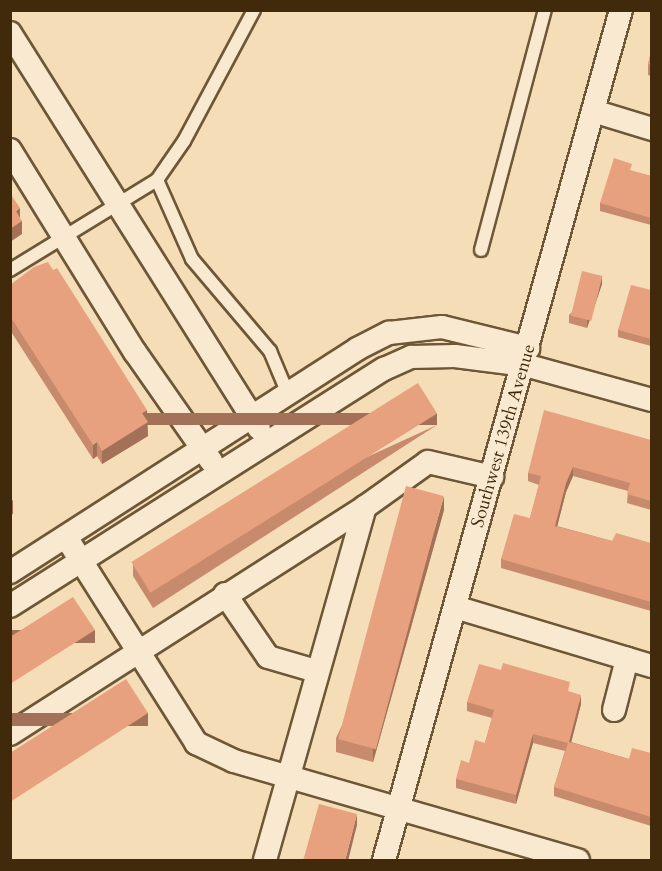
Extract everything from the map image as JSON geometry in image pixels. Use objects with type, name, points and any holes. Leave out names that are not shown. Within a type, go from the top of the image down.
[{"type":"street","name":"Southwest 139th Avenue","points":[[384,861],[527,356],[621,10]]},
{"type":"street","points":[[10,33],[253,416],[267,443]]},
{"type":"street","points":[[593,111],[651,129]]},
{"type":"street","points":[[10,150],[135,352],[219,474]]},
{"type":"street","points":[[10,572],[357,350],[412,328],[472,331],[527,356],[651,400]]},
{"type":"street","points":[[10,606],[384,369],[411,357],[527,356]]},
{"type":"street","points":[[10,734],[225,594],[365,507],[428,462],[492,477]]},
{"type":"street","points":[[265,861],[316,671],[365,507]]},
{"type":"street","points":[[66,537],[196,743],[234,761],[578,861]]},
{"type":"street","points":[[225,594],[268,657],[316,671]]},
{"type":"street","points":[[455,607],[651,666]]},
{"type":"street","points":[[614,710],[627,659]]},
{"type":"lane","points":[[10,270],[157,180],[184,141],[254,10]]},
{"type":"lane","points":[[481,249],[545,10]]},
{"type":"lane","points":[[157,180],[192,259],[270,351],[288,394]]},
{"type":"building","points":[[614,158],[632,164],[630,170],[651,176],[651,218],[600,203]]},
{"type":"building","points":[[10,193],[20,208],[16,211],[22,221],[10,229]]},
{"type":"building","points":[[48,262],[53,270],[57,268],[147,410],[142,413],[148,422],[102,451],[97,442],[93,445],[10,316],[10,285],[34,267]]},
{"type":"building","points":[[582,271],[602,276],[591,321],[571,316]]},
{"type":"building","points":[[631,285],[651,290],[651,339],[618,330]]},
{"type":"building","points":[[418,383],[437,414],[150,593],[131,562]]},
{"type":"building","points":[[544,410],[651,440],[651,501],[627,494],[630,483],[573,467],[566,483],[555,526],[612,541],[616,533],[651,543],[651,602],[501,559],[514,514],[530,518],[541,476],[528,473]]},
{"type":"building","points":[[406,486],[444,496],[376,749],[338,739]]},
{"type":"building","points":[[73,597],[95,630],[10,684],[10,637]]},
{"type":"building","points":[[503,663],[570,682],[568,691],[581,695],[569,742],[629,759],[632,748],[651,753],[651,817],[554,787],[568,743],[533,734],[516,795],[456,779],[461,760],[469,763],[475,740],[485,743],[494,710],[467,702],[479,664],[501,670]]},
{"type":"building","points":[[126,679],[148,713],[10,802],[10,753]]},
{"type":"building","points":[[319,804],[357,814],[345,861],[303,861]]}]
